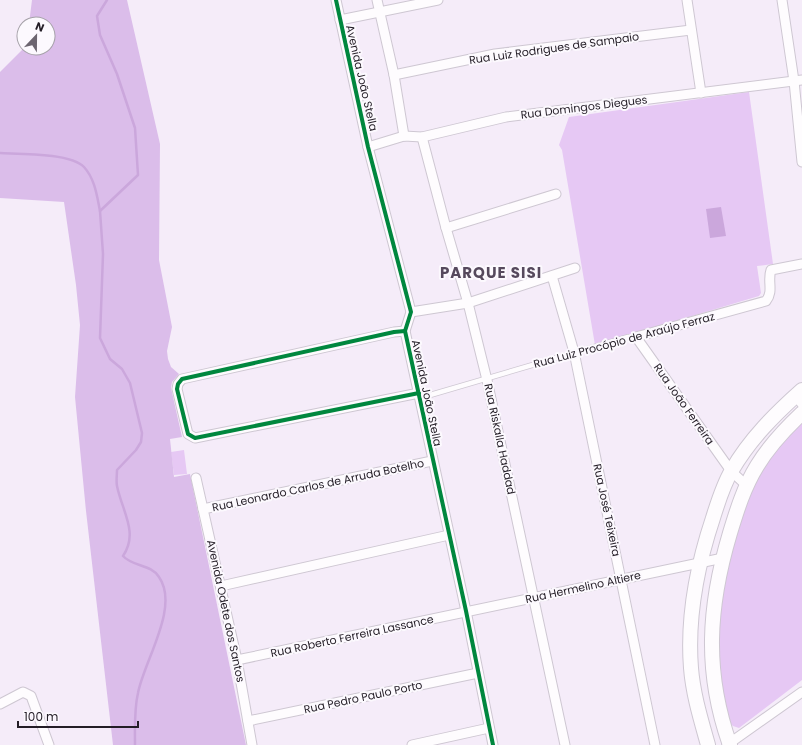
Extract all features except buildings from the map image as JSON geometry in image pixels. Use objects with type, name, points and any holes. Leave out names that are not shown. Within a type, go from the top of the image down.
[{"type":"main road","points":[[708,745],[694,690],[690,644],[690,620],[700,563],[719,500],[731,471],[752,441],[772,417],[800,397]]},
{"type":"main road","points":[[729,745],[722,722],[711,661],[712,619],[716,588],[723,558],[746,485],[767,451],[783,430],[802,413]]},
{"type":"street","name":"Avenida João Stella","points":[[336,0],[368,147],[411,312],[405,331],[432,461],[466,611],[493,745]]},
{"type":"street","points":[[377,0],[394,75],[404,136]]},
{"type":"street","points":[[340,20],[438,0]]},
{"type":"street","points":[[687,0],[701,93]]},
{"type":"street","points":[[782,0],[798,81],[802,162]]},
{"type":"street","name":"Rua Luiz Rodrigues de Sampaio","points":[[394,75],[495,54],[691,30]]},
{"type":"street","name":"Rua Domingos Diegues","points":[[368,147],[404,136],[422,137],[506,117],[798,81]]},
{"type":"street","name":"Rua Riskalla Haddad","points":[[422,137],[468,303],[487,380],[535,597],[565,745]]},
{"type":"street","points":[[446,228],[556,194]]},
{"type":"street","name":"Rua Luiz Procópio de Araújo Ferraz","points":[[636,337],[766,301],[770,296],[769,275],[771,270],[802,264]]},
{"type":"street","points":[[411,312],[468,303],[575,268]]},
{"type":"street","name":"Rua José Teixeira","points":[[552,276],[574,352],[655,745]]},
{"type":"street","points":[[405,331],[394,332],[182,380],[178,384],[178,392],[185,428],[189,436],[195,438],[419,395]]},
{"type":"street","name":"Rua João Ferreira","points":[[636,337],[731,471],[746,485]]},
{"type":"street","name":"Rua Leonardo Carlos de Arruda Botelho","points":[[203,509],[432,461]]},
{"type":"street","name":"Avenida Odete dos Santos","points":[[196,478],[237,660],[252,745]]},
{"type":"street","points":[[221,586],[449,536]]},
{"type":"street","name":"Rua Hermelino Altiere","points":[[466,611],[723,558]]},
{"type":"street","name":"Rua Roberto Ferreira Lassance","points":[[237,660],[466,611]]},
{"type":"street","name":"Rua Pedro Paulo Porto","points":[[248,721],[478,673]]},
{"type":"street","points":[[0,704],[22,692],[31,696],[49,745]]},
{"type":"street","points":[[729,745],[801,696]]},
{"type":"street","points":[[412,745],[489,728]]},
{"type":"lane","name":"Rua Luiz Procópio de Araújo Ferraz","points":[[419,395],[487,380],[574,352],[628,337],[636,337]]},
{"type":"shaded area","points":[[32,0],[127,0],[160,144],[159,260],[172,327],[167,351],[168,359],[171,367],[179,374],[172,382],[171,388],[182,437],[170,439],[174,477],[190,474],[246,745],[113,745],[86,511],[75,397],[80,325],[64,202],[0,198],[0,72],[16,56],[56,56],[56,16],[30,16]]},
{"type":"shaded area","points":[[749,92],[773,264],[757,266],[761,293],[759,296],[595,345],[562,150],[559,145],[569,117]]},
{"type":"shaded area","points":[[721,207],[726,236],[710,238],[706,209]]},
{"type":"shaded area","points":[[802,423],[802,680],[739,728],[733,726],[728,721],[718,659],[716,622],[719,601],[739,521],[758,476],[785,438]]},
{"type":"shaded area","points":[[184,450],[187,474],[174,475],[171,452]]},
{"type":"waterway","points":[[107,0],[97,16],[100,35],[117,74],[135,128],[138,175],[100,211],[103,254],[100,338],[110,359],[122,369],[130,383],[142,433],[141,442],[136,450],[117,470],[117,486],[128,522],[130,539],[123,556],[127,560],[156,573],[164,589],[165,603],[159,634],[141,680],[138,693],[135,712],[135,745]]},
{"type":"waterway","points":[[0,153],[45,155],[77,162],[84,167],[91,177],[100,211]]},
{"type":"cycle path","points":[[336,0],[368,147],[411,312],[405,331],[466,611],[493,745]]},
{"type":"cycle path","points":[[405,331],[394,332],[182,379],[178,384],[177,389],[188,434],[195,438],[419,393]]},
{"type":"district","name":"PARQUE SISI","points":[[491,273]]}]
